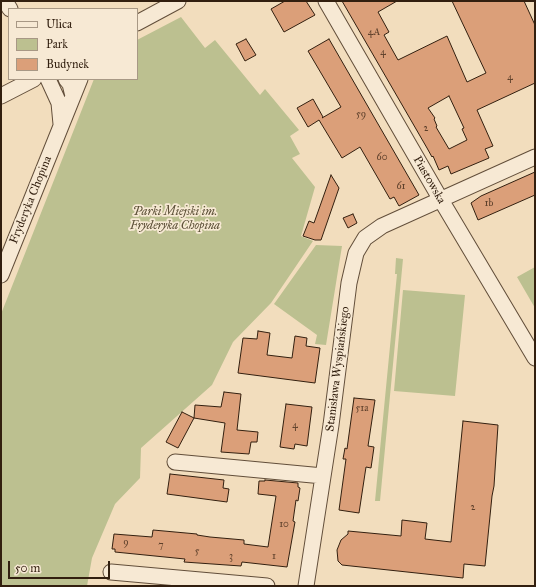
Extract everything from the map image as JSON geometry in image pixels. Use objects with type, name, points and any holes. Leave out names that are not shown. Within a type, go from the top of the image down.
[{"type":"street","points":[[138,22],[178,1]]},
{"type":"street","name":"Piastowska","points":[[326,1],[441,200],[535,358]]},
{"type":"street","points":[[1,96],[32,80]]},
{"type":"street","points":[[48,80],[59,103],[62,124]]},
{"type":"street","points":[[67,80],[70,84],[73,96]]},
{"type":"street","name":"Fryderyka Chopina","points":[[1,275],[80,80]]},
{"type":"street","name":"Stanisława Wyspiańskiego","points":[[306,586],[331,425],[349,283],[356,253],[365,238],[382,226],[535,158]]},
{"type":"street","points":[[175,462],[323,476]]},
{"type":"street","points":[[111,572],[267,586]]},
{"type":"green space","name":"Parki Miejski im. Fryderyka Chopina","points":[[181,17],[205,48],[215,40],[260,95],[265,89],[299,130],[290,136],[300,154],[292,158],[315,187],[301,236],[313,241],[271,303],[233,342],[212,385],[141,448],[140,478],[115,504],[92,558],[87,586],[1,586],[1,314],[94,80],[138,80],[138,39]]},
{"type":"green space","points":[[316,245],[342,246],[326,345],[315,344],[317,335],[274,304]]},
{"type":"green space","points":[[396,258],[403,259],[380,501],[375,501],[397,274],[395,274]]},
{"type":"green space","points":[[535,267],[535,308],[517,277]]},
{"type":"green space","points":[[403,290],[465,295],[455,396],[394,391]]},
{"type":"building","points":[[285,1],[306,1],[315,15],[284,32],[271,9]]},
{"type":"building","points":[[342,1],[397,1],[378,12],[389,32],[384,35],[398,60],[447,36],[467,82],[486,73],[452,1],[524,1],[535,25],[535,83],[477,110],[493,146],[485,149],[489,158],[451,174],[448,166],[439,170],[433,156],[432,157]],"holes":[[[449,96],[464,128],[462,129],[467,140],[449,149],[436,127],[435,118],[428,108]]]},
{"type":"building","points":[[246,39],[256,55],[245,61],[236,44]]},
{"type":"building","points":[[329,39],[419,195],[399,206],[394,197],[390,199],[360,147],[342,158],[319,120],[308,127],[297,108],[313,99],[323,117],[322,118],[341,107],[308,51]]},
{"type":"building","points":[[535,172],[535,195],[478,220],[471,203],[481,196]]},
{"type":"building","points":[[331,175],[339,188],[321,240],[315,240],[303,236],[309,221],[314,223]]},
{"type":"building","points":[[353,214],[357,223],[348,228],[343,218]]},
{"type":"building","points":[[258,331],[270,333],[267,355],[292,358],[295,336],[307,338],[306,346],[320,348],[315,383],[238,373],[243,338],[257,339]]},
{"type":"building","points":[[224,392],[241,394],[237,430],[258,432],[257,442],[251,442],[249,454],[221,452],[225,423],[194,418],[195,405],[221,407]]},
{"type":"building","points":[[354,398],[375,400],[368,446],[374,447],[371,468],[366,467],[359,513],[339,510],[346,459],[343,459],[345,448],[347,449]]},
{"type":"building","points":[[286,404],[312,407],[307,446],[295,444],[294,449],[280,447]]},
{"type":"building","points":[[182,412],[194,418],[178,448],[166,442]]},
{"type":"building","points":[[463,421],[498,425],[494,486],[485,566],[464,564],[463,578],[342,565],[338,561],[337,550],[341,540],[348,534],[348,531],[401,536],[402,520],[427,523],[425,539],[451,542]]},
{"type":"building","points":[[170,474],[224,480],[223,488],[229,489],[227,502],[167,494]]},
{"type":"building","points":[[265,480],[298,483],[298,487],[300,488],[298,501],[296,500],[293,521],[295,522],[287,567],[242,562],[241,566],[184,562],[185,559],[115,552],[115,549],[112,549],[114,534],[152,537],[153,530],[244,540],[244,544],[268,547],[276,496],[258,494],[259,481]]}]
